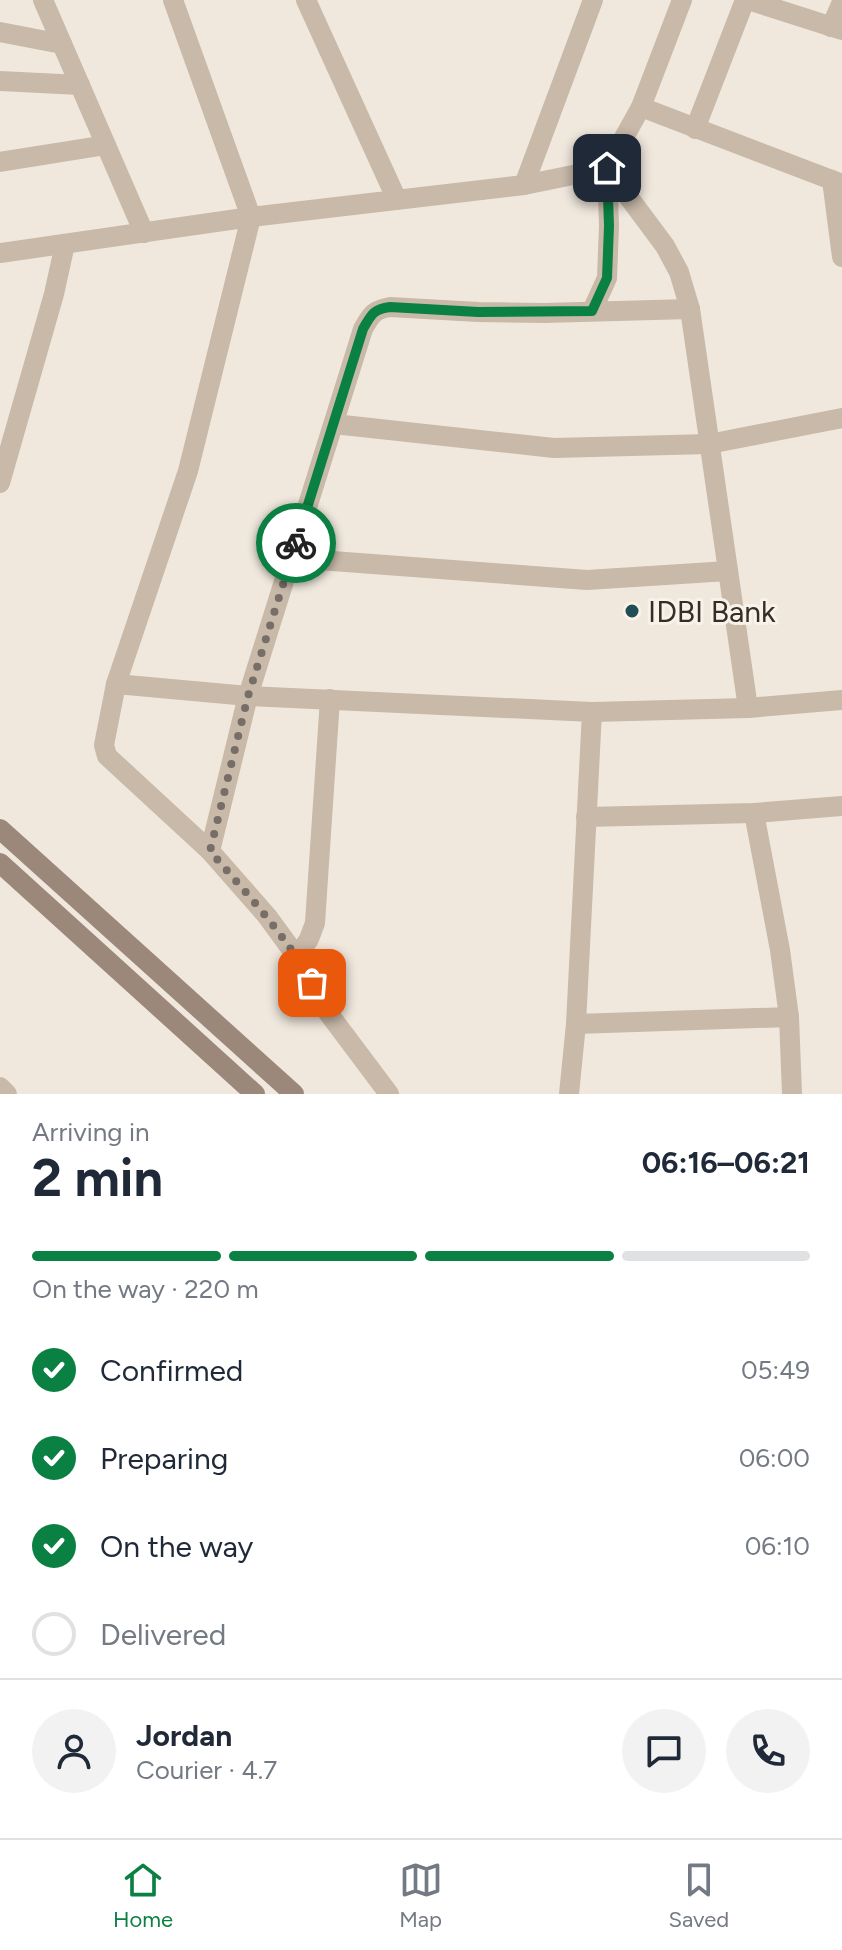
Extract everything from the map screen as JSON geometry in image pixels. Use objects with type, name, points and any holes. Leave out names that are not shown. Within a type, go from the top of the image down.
[{"type":"main road","points":[[0,829],[294,1094]]},
{"type":"main road","points":[[0,863],[255,1094]]},
{"type":"street","points":[[43,0],[144,233]]},
{"type":"street","points":[[173,0],[251,217],[188,471],[116,684],[104,745],[107,756],[210,851],[267,916],[297,957],[326,1010],[389,1094]]},
{"type":"street","points":[[306,0],[397,200]]},
{"type":"street","points":[[524,185],[593,0]]},
{"type":"street","points":[[592,311],[607,278],[607,168],[641,107],[682,0]]},
{"type":"street","points":[[695,129],[746,0],[837,28],[842,2]]},
{"type":"street","points":[[0,32],[62,44]]},
{"type":"street","points":[[0,81],[80,85]]},
{"type":"street","points":[[641,107],[837,182],[842,257]]},
{"type":"street","points":[[0,162],[106,145]]},
{"type":"street","points":[[0,253],[251,217],[524,185],[607,168]]},
{"type":"street","points":[[607,168],[665,246],[679,272],[690,309],[748,708]]},
{"type":"street","points":[[0,483],[54,294],[65,244]]},
{"type":"street","points":[[210,851],[248,696],[363,329],[370,317],[378,309],[390,307],[491,312],[690,309]]},
{"type":"street","points":[[334,424],[554,448],[709,444],[842,418]]},
{"type":"street","points":[[292,558],[587,580],[728,571]]},
{"type":"street","points":[[116,684],[248,696],[592,712],[748,708],[842,700]]},
{"type":"street","points":[[297,957],[315,923],[330,699]]},
{"type":"street","points":[[569,1094],[576,1024],[592,712]]},
{"type":"street","points":[[586,817],[754,813],[842,806]]},
{"type":"street","points":[[754,813],[780,950],[789,1017],[792,1094]]},
{"type":"street","points":[[576,1024],[789,1017]]},
{"type":"street","points":[[0,1087],[7,1094]]},
{"type":"way so far","points":[[296,543],[248,696],[210,851],[267,916],[312,983]]},
{"type":"place","name":"IDBI Bank","points":[[632,611]]},
{"type":"route","points":[[296,543],[363,329],[370,317],[378,309],[390,307],[478,312],[592,311],[607,278],[607,168]]}]
